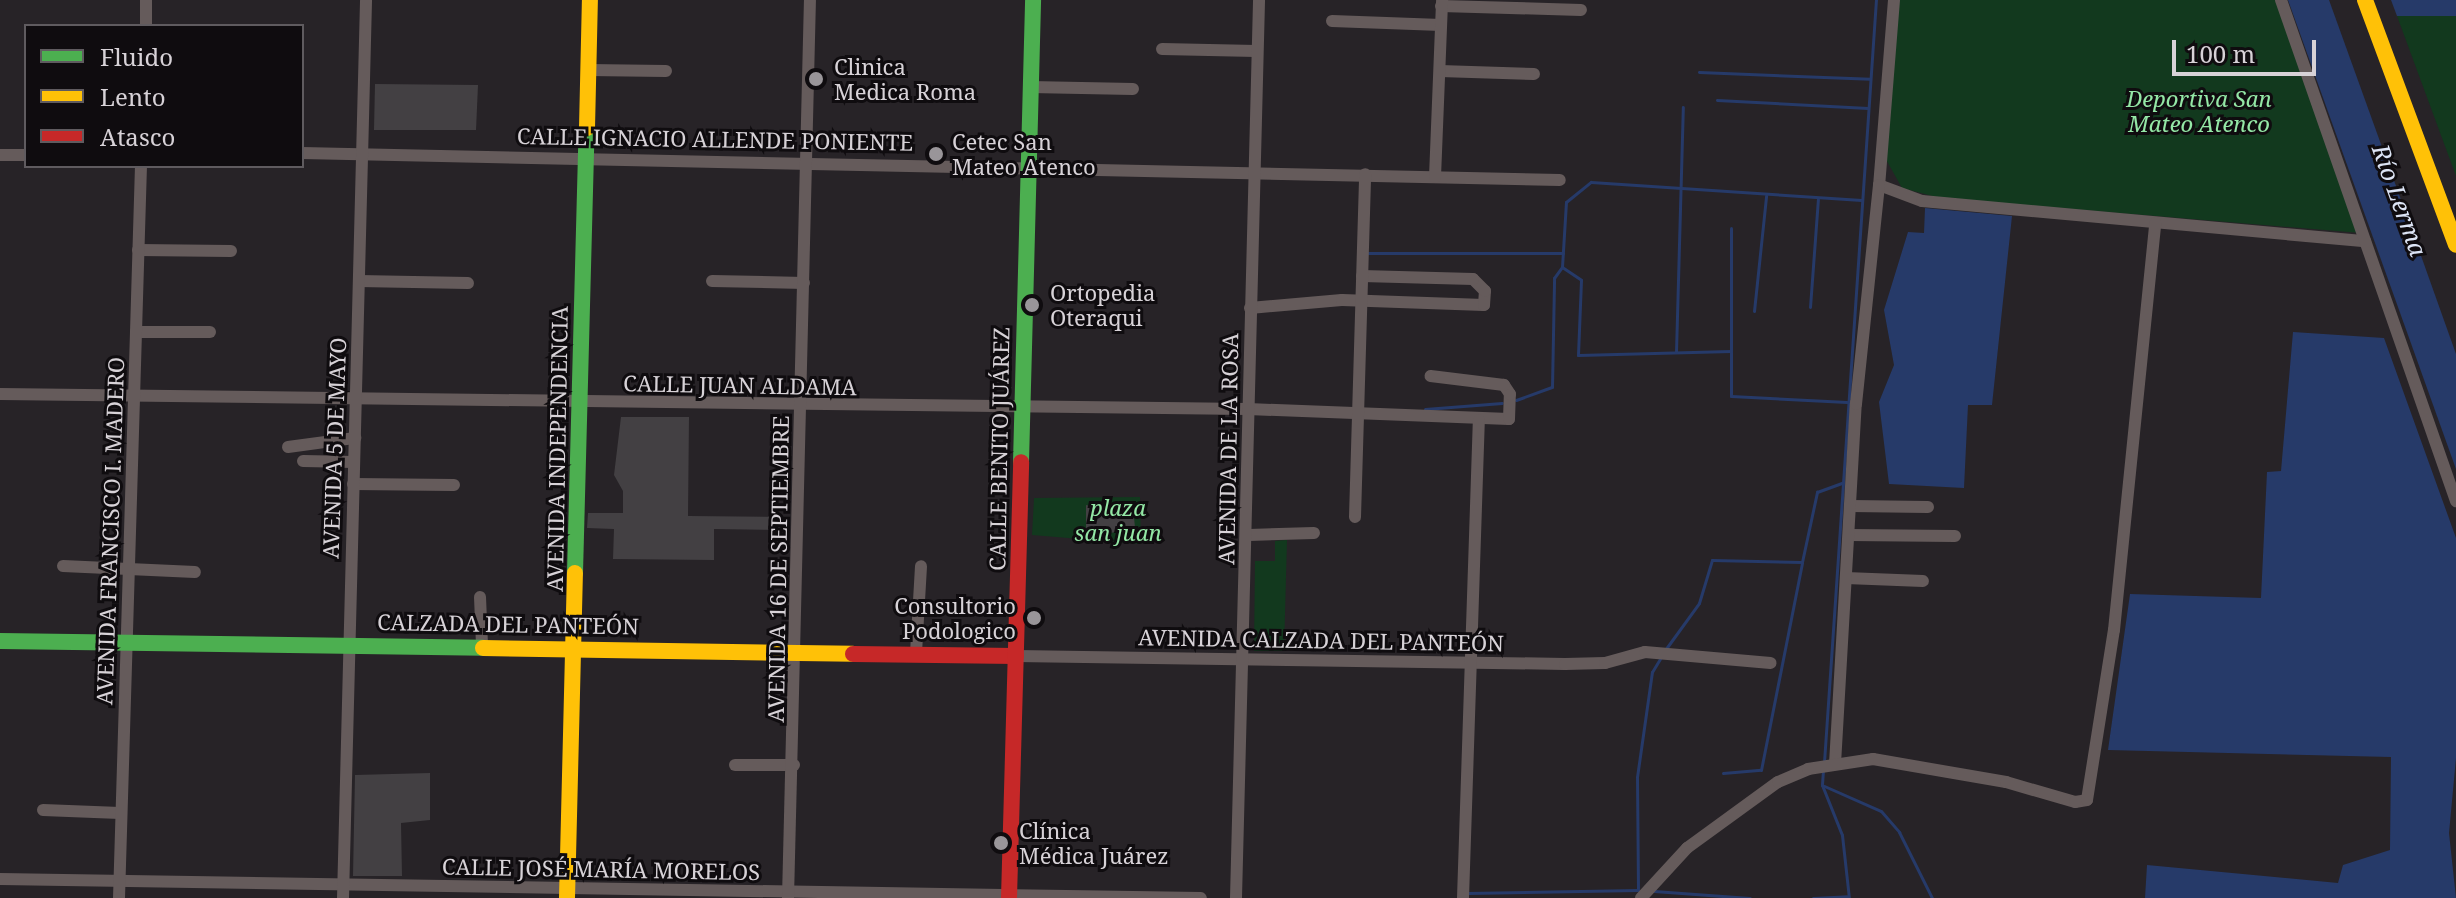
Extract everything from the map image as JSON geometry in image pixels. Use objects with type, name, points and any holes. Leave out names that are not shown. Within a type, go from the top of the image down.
[{"type":"main road","name":"AVENIDA INDEPENDENCIA","points":[[567,892],[590,0]]},
{"type":"main road","name":"CALLE BENITO JUÁREZ","points":[[1009,897],[1033,0]]},
{"type":"main road","points":[[2365,0],[2456,245]]},
{"type":"main road","points":[[2378,0],[2456,213]]},
{"type":"main road","name":"CALZADA DEL PANTEÓN","points":[[0,641],[482,644],[1016,656]]},
{"type":"street","points":[[146,0],[146,24]]},
{"type":"street","name":"AVENIDA 5 DE MAYO","points":[[343,898],[366,0]]},
{"type":"street","name":"AVENIDA 16 DE SEPTIEMBRE","points":[[788,896],[794,765],[810,0]]},
{"type":"street","name":"AVENIDA DE LA ROSA","points":[[1236,898],[1249,535],[1248,409],[1259,0]]},
{"type":"street","points":[[1832,765],[1894,0]]},
{"type":"street","points":[[2281,0],[2456,501]]},
{"type":"street","points":[[1435,177],[1442,3],[1581,10]]},
{"type":"street","points":[[1332,21],[1441,25]]},
{"type":"street","points":[[1162,49],[1256,51]]},
{"type":"street","points":[[588,70],[666,71]]},
{"type":"street","points":[[1440,71],[1534,74]]},
{"type":"street","points":[[1030,87],[1133,89]]},
{"type":"street","name":"CALLE IGNACIO ALLENDE PONIENTE","points":[[304,153],[363,151],[1028,164],[1560,180]]},
{"type":"street","points":[[0,155],[24,155]]},
{"type":"street","name":"AVENIDA FRANCISCO I. MADERO","points":[[119,898],[141,168]]},
{"type":"street","points":[[1355,517],[1365,174]]},
{"type":"street","points":[[1879,185],[1922,201],[2365,241]]},
{"type":"street","points":[[1641,898],[1687,848],[1778,782],[1808,769],[1884,760],[2006,782],[2075,802],[2089,797],[2114,630],[2155,223]]},
{"type":"street","points":[[138,250],[231,251]]},
{"type":"street","points":[[1250,308],[1361,300],[1484,305],[1485,291],[1473,279],[1362,276]]},
{"type":"street","points":[[1402,276],[1403,302]]},
{"type":"street","points":[[359,281],[468,283]]},
{"type":"street","points":[[712,281],[804,283]]},
{"type":"street","points":[[136,332],[210,332]]},
{"type":"street","points":[[1431,376],[1508,389],[1509,419],[1479,420],[1463,898]]},
{"type":"street","name":"CALLE JUAN ALDAMA","points":[[0,394],[1020,411],[1248,409],[1479,420]]},
{"type":"street","points":[[288,447],[355,438]]},
{"type":"street","points":[[303,461],[354,462]]},
{"type":"street","points":[[353,484],[454,485]]},
{"type":"street","points":[[1851,506],[1928,507]]},
{"type":"street","points":[[1249,535],[1314,533]]},
{"type":"street","points":[[1849,535],[1955,536]]},
{"type":"street","points":[[63,566],[195,572]]},
{"type":"street","points":[[916,653],[921,566]]},
{"type":"street","points":[[1846,578],[1923,581]]},
{"type":"street","points":[[480,597],[482,644]]},
{"type":"street","name":"AVENIDA CALZADA DEL PANTEÓN","points":[[1016,656],[1470,662],[1624,659],[1653,652],[1668,657],[1771,663]]},
{"type":"street","points":[[735,765],[794,765]]},
{"type":"street","points":[[43,810],[120,813]]},
{"type":"street","name":"CALLE JOSÉ MARÍA MORELOS","points":[[0,879],[119,879],[788,896],[1201,898]]},
{"type":"green space","name":"Deportiva San Mateo Atenco","points":[[1897,0],[2278,0],[2361,233],[1940,198],[1902,188],[1884,156]]},
{"type":"green space","points":[[2397,16],[2456,16],[2456,176]]},
{"type":"green space","name":"plaza san juan","points":[[1140,497],[1141,544],[1032,535],[1034,498]]},
{"type":"green space","points":[[1287,540],[1284,651],[1254,651],[1255,561],[1275,561],[1275,541]]},
{"type":"water","name":"Río Lerma","points":[[2288,0],[2329,0],[2409,222],[2456,354],[2456,469]]},
{"type":"water","points":[[2391,0],[2456,0],[2456,16],[2397,16]]},
{"type":"water","points":[[1925,208],[2012,216],[1992,405],[1968,405],[1964,488],[1889,484],[1879,402],[1894,365],[1884,310],[1908,232],[1924,233]]},
{"type":"water","points":[[2293,332],[2384,338],[2456,538],[2456,758],[2449,833],[2456,898],[2145,898],[2147,865],[2338,883],[2343,865],[2390,850],[2391,757],[2108,750],[2130,594],[2261,598],[2267,472],[2281,471]]},
{"type":"building","points":[[375,84],[478,85],[476,130],[374,130]]},
{"type":"building","points":[[621,417],[689,417],[688,516],[788,517],[788,530],[714,529],[714,560],[613,559],[614,529],[587,528],[588,513],[623,513],[623,491],[614,475]]},
{"type":"building","points":[[1086,505],[1134,517],[1135,528],[1086,538]]},
{"type":"building","points":[[770,663],[785,664],[784,694],[769,694]]},
{"type":"building","points":[[430,773],[430,820],[401,823],[402,876],[353,876],[355,775]]},
{"type":"waterway","points":[[1824,762],[1876,0]]},
{"type":"waterway","points":[[1699,72],[1870,79]]},
{"type":"waterway","points":[[1717,100],[1868,108]]},
{"type":"waterway","points":[[1676,352],[1683,107]]},
{"type":"waterway","points":[[1516,400],[1552,387],[1554,278],[1562,267],[1566,202],[1591,182],[1861,200]]},
{"type":"waterway","points":[[1754,311],[1766,196]]},
{"type":"waterway","points":[[1810,307],[1818,199]]},
{"type":"waterway","points":[[1731,228],[1731,396],[1847,402]]},
{"type":"waterway","points":[[1367,253],[1563,253]]},
{"type":"waterway","points":[[1562,267],[1581,280],[1578,355],[1731,351]]},
{"type":"waterway","points":[[1425,409],[1502,403]]},
{"type":"waterway","points":[[1665,650],[1699,603],[1712,560],[1802,562],[1817,492],[1842,483]]},
{"type":"waterway","points":[[1723,773],[1761,770],[1802,563]]},
{"type":"waterway","points":[[1468,893],[1638,890],[1637,777],[1652,672],[1661,657]]},
{"type":"waterway","points":[[1823,770],[1822,785],[1842,835],[1849,898]]},
{"type":"waterway","points":[[1822,785],[1881,811],[1899,832],[1932,898]]},
{"type":"waterway","points":[[1654,891],[1750,898]]},
{"type":"waterway","points":[[1813,898],[1848,896]]},
{"type":"traffic: fast","points":[[1021,462],[1033,0]]},
{"type":"traffic: fast","points":[[575,573],[587,128]]},
{"type":"traffic: fast","points":[[0,641],[483,648]]},
{"type":"traffic: slow","points":[[587,128],[590,0]]},
{"type":"traffic: slow","points":[[2365,0],[2456,245]]},
{"type":"traffic: slow","points":[[567,898],[575,573]]},
{"type":"traffic: slow","points":[[483,648],[853,654]]},
{"type":"traffic: jam","points":[[1009,898],[1021,462]]},
{"type":"traffic: jam","points":[[853,654],[1016,656]]},
{"type":"place","name":"Clinica Medica Roma","points":[[816,79]]},
{"type":"place","name":"Cetec San Mateo Atenco","points":[[936,154]]},
{"type":"place","name":"Ortopedia Oteraqui","points":[[1032,305]]},
{"type":"place","name":"Consultorio Podologico","points":[[1034,618]]},
{"type":"place","name":"Clínica Médica Juárez","points":[[1001,843]]}]
